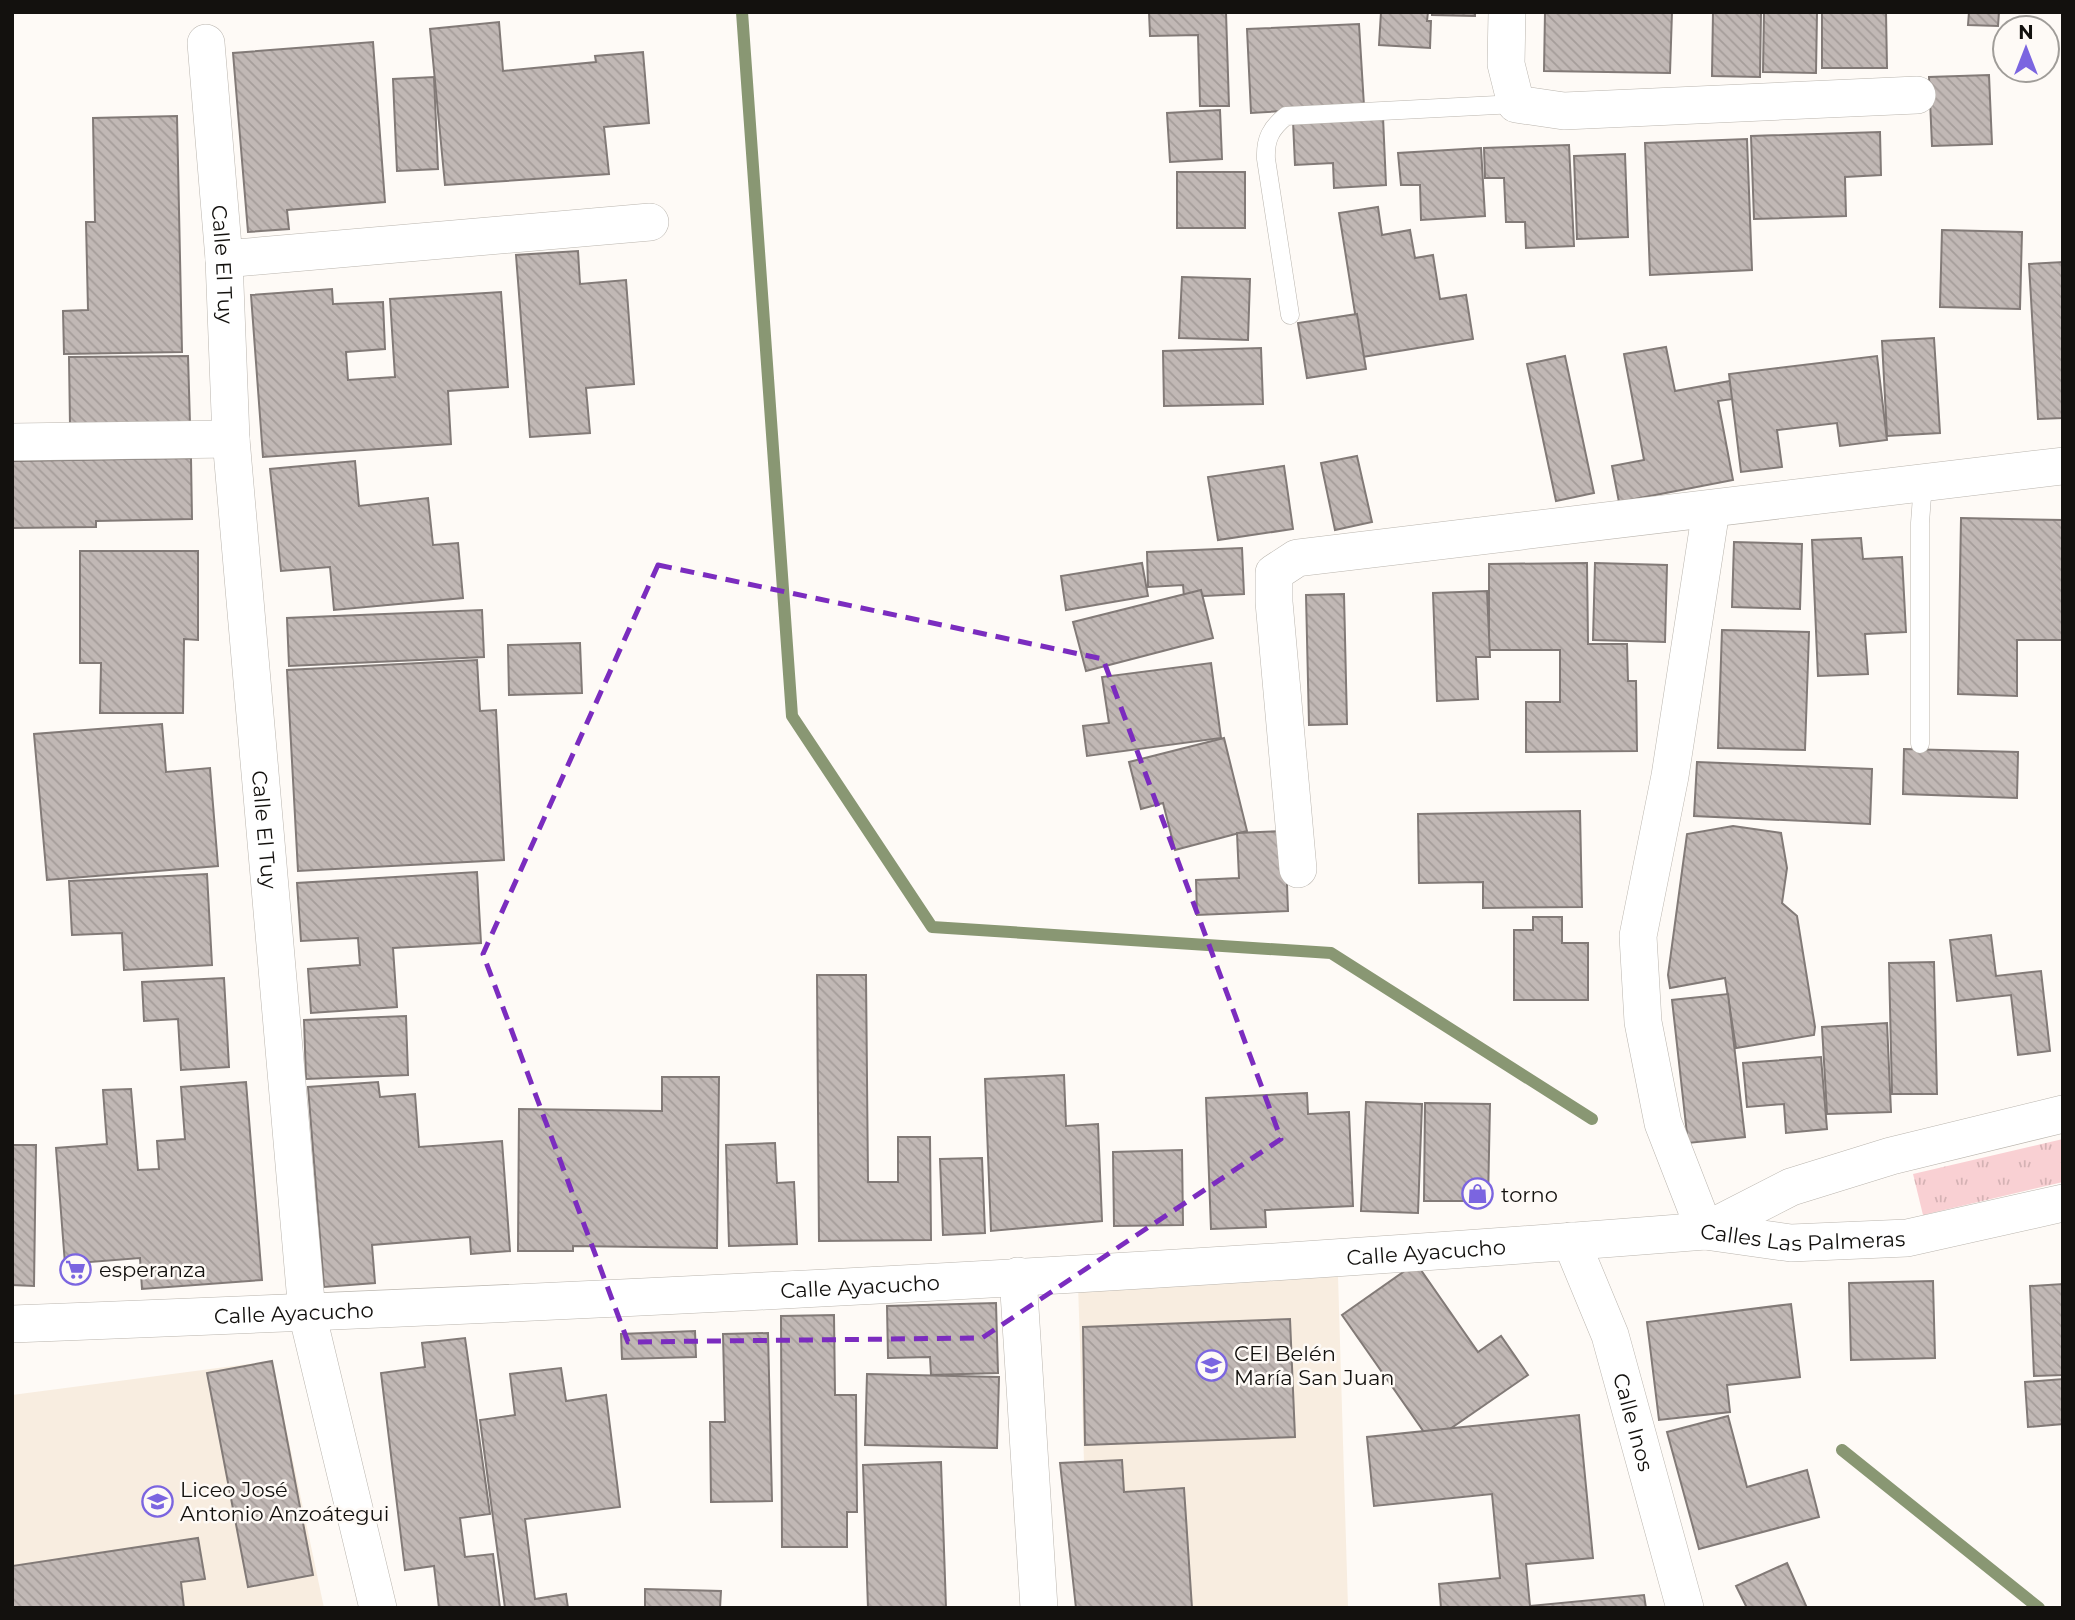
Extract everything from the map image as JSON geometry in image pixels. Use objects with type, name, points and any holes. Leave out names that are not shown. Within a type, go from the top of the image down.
[{"type":"street","points":[[1507,12],[1506,64],[1516,104],[1564,111],[1917,95]]},
{"type":"street","name":"Calle El Tuy","points":[[206,43],[224,259],[231,439],[307,1313],[378,1608]]},
{"type":"street","points":[[224,259],[650,222]]},
{"type":"street","points":[[12,442],[231,439]]},
{"type":"street","points":[[1298,869],[1274,573],[1297,558],[2063,466]]},
{"type":"street","points":[[1705,1231],[1663,1123],[1643,1023],[1638,936],[1670,776],[1711,510]]},
{"type":"street","name":"Calles Las Palmeras","points":[[1705,1231],[1791,1187],[1891,1156],[2063,1114]]},
{"type":"street","name":"Calles Las Palmeras","points":[[1705,1231],[1791,1244],[1907,1238],[2063,1203]]},
{"type":"street","name":"Calle Ayacucho","points":[[12,1324],[307,1313],[1018,1276],[1705,1231]]},
{"type":"street","name":"Calle Inos","points":[[1571,1241],[1610,1335],[1685,1608]]},
{"type":"street","points":[[1018,1276],[1039,1608]]},
{"type":"lane","points":[[1290,315],[1266,159],[1265,145],[1276,123],[1286,116],[1516,104]]},
{"type":"lane","points":[[1920,744],[1920,523],[1923,484]]},
{"type":"highlighted area","points":[[658,565],[1103,659],[1281,1139],[982,1338],[628,1342],[483,954]]},
{"type":"shaded area","name":"CEI Belén María San Juan","points":[[1338,1276],[1348,1608],[1089,1608],[1078,1285]]},
{"type":"shaded area","name":"Liceo José Antonio Anzoátegui","points":[[272,1361],[324,1608],[12,1608],[12,1395]]},
{"type":"green space","points":[[2063,1139],[2063,1182],[1923,1215],[1913,1174]]},
{"type":"building","points":[[1149,12],[1226,12],[1229,106],[1200,106],[1198,35],[1150,36]]},
{"type":"building","points":[[1381,12],[1428,12],[1427,21],[1431,21],[1430,48],[1379,45]]},
{"type":"building","points":[[1432,12],[1475,12],[1475,16],[1432,15]]},
{"type":"building","points":[[1545,12],[1672,12],[1670,73],[1544,71]]},
{"type":"building","points":[[1713,12],[1761,12],[1760,77],[1712,76]]},
{"type":"building","points":[[1764,12],[1817,12],[1816,73],[1763,72]]},
{"type":"building","points":[[1822,12],[1886,12],[1887,68],[1822,68]]},
{"type":"building","points":[[1969,12],[1999,12],[1991,14],[1991,26],[1968,25]]},
{"type":"building","points":[[499,22],[503,71],[596,62],[595,56],[643,52],[649,123],[604,127],[609,174],[445,185],[430,29]]},
{"type":"building","points":[[1359,24],[1364,106],[1251,113],[1247,29]]},
{"type":"building","points":[[373,42],[385,202],[287,210],[289,229],[248,232],[233,53]]},
{"type":"building","points":[[1989,75],[1992,144],[1932,146],[1929,77]]},
{"type":"building","points":[[434,77],[438,169],[397,171],[393,79]]},
{"type":"building","points":[[1220,110],[1222,159],[1170,162],[1167,113]]},
{"type":"building","points":[[177,116],[182,352],[64,354],[63,311],[88,310],[86,222],[95,222],[93,118]]},
{"type":"building","points":[[1383,117],[1386,185],[1334,188],[1333,163],[1295,165],[1293,121]]},
{"type":"building","points":[[1880,132],[1881,175],[1845,177],[1846,216],[1754,219],[1751,136]]},
{"type":"building","points":[[1747,139],[1752,270],[1650,275],[1645,143]]},
{"type":"building","points":[[1569,145],[1574,246],[1526,248],[1525,222],[1506,222],[1504,178],[1485,178],[1484,148]]},
{"type":"building","points":[[1481,148],[1485,216],[1421,220],[1420,185],[1401,185],[1398,153]]},
{"type":"building","points":[[1625,154],[1628,237],[1577,239],[1574,156]]},
{"type":"building","points":[[1177,172],[1245,172],[1245,228],[1177,228]]},
{"type":"building","points":[[1378,207],[1382,235],[1410,230],[1415,258],[1433,255],[1440,299],[1466,295],[1473,339],[1362,357],[1339,213]]},
{"type":"building","points":[[1942,230],[2022,232],[2020,309],[1940,307]]},
{"type":"building","points":[[578,251],[580,284],[626,280],[634,384],[586,388],[590,433],[530,437],[516,255]]},
{"type":"building","points":[[2063,262],[2063,418],[2038,419],[2029,264]]},
{"type":"building","points":[[1182,277],[1250,279],[1248,340],[1179,338]]},
{"type":"building","points":[[332,289],[333,304],[383,302],[385,349],[346,352],[348,380],[395,377],[390,299],[501,292],[508,387],[448,391],[451,444],[263,457],[251,295]]},
{"type":"building","points":[[1357,314],[1366,369],[1307,378],[1298,323]]},
{"type":"building","points":[[1934,338],[1940,433],[1887,436],[1882,341]]},
{"type":"building","points":[[1666,347],[1675,391],[1730,381],[1733,399],[1718,401],[1733,480],[1619,502],[1612,466],[1644,460],[1624,354]]},
{"type":"building","points":[[1261,348],[1263,404],[1164,406],[1163,351]]},
{"type":"building","points":[[188,356],[190,424],[70,425],[69,357]]},
{"type":"building","points":[[1565,356],[1594,493],[1556,501],[1527,364]]},
{"type":"building","points":[[1877,356],[1887,440],[1840,446],[1837,423],[1777,430],[1782,467],[1741,472],[1729,374]]},
{"type":"building","points":[[1357,456],[1372,522],[1335,530],[1321,463]]},
{"type":"building","points":[[191,458],[192,519],[96,521],[96,527],[12,528],[12,461]]},
{"type":"building","points":[[355,461],[359,506],[428,498],[433,545],[458,543],[463,598],[334,610],[330,567],[281,571],[270,469]]},
{"type":"building","points":[[1284,466],[1293,529],[1218,540],[1208,477]]},
{"type":"building","points":[[1961,518],[2063,520],[2063,640],[2017,640],[2017,696],[1958,694]]},
{"type":"building","points":[[1861,538],[1863,559],[1902,557],[1906,632],[1865,634],[1868,674],[1818,676],[1812,540]]},
{"type":"building","points":[[1734,542],[1802,544],[1800,609],[1732,607]]},
{"type":"building","points":[[1242,548],[1244,594],[1184,597],[1183,585],[1148,587],[1147,552]]},
{"type":"building","points":[[80,551],[198,551],[198,640],[184,639],[183,713],[100,713],[101,663],[80,663]]},
{"type":"building","points":[[1142,563],[1148,596],[1066,610],[1061,576]]},
{"type":"building","points":[[1587,563],[1588,644],[1627,644],[1628,681],[1636,681],[1637,751],[1526,752],[1526,702],[1560,702],[1560,650],[1489,650],[1489,564]]},
{"type":"building","points":[[1595,563],[1667,565],[1665,642],[1593,640]]},
{"type":"building","points":[[1201,590],[1213,638],[1086,671],[1073,622]]},
{"type":"building","points":[[1487,591],[1490,657],[1476,657],[1478,699],[1437,701],[1433,593]]},
{"type":"building","points":[[1344,594],[1347,724],[1309,725],[1306,595]]},
{"type":"building","points":[[482,610],[484,657],[289,666],[287,618]]},
{"type":"building","points":[[1722,630],[1809,632],[1805,750],[1718,748]]},
{"type":"building","points":[[580,643],[582,693],[509,695],[508,645]]},
{"type":"building","points":[[477,660],[480,711],[496,710],[504,860],[298,871],[287,670]]},
{"type":"building","points":[[1211,663],[1221,738],[1087,756],[1083,726],[1109,723],[1102,677]]},
{"type":"building","points":[[162,724],[166,772],[210,768],[218,866],[47,880],[34,734]]},
{"type":"building","points":[[1224,738],[1247,831],[1175,850],[1163,803],[1141,809],[1129,762]]},
{"type":"building","points":[[1904,749],[2018,752],[2017,798],[1903,794]]},
{"type":"building","points":[[1697,762],[1872,769],[1870,824],[1694,816]]},
{"type":"building","points":[[1580,811],[1582,907],[1483,908],[1483,882],[1419,883],[1418,814]]},
{"type":"building","points":[[1733,826],[1781,833],[1787,868],[1782,903],[1797,916],[1815,1027],[1814,1035],[1736,1048],[1725,978],[1670,988],[1668,975],[1687,834]]},
{"type":"building","points":[[1285,831],[1288,911],[1197,915],[1196,880],[1239,878],[1237,833]]},
{"type":"building","points":[[477,872],[481,943],[393,948],[397,1007],[311,1013],[308,969],[360,965],[358,938],[301,941],[297,883]]},
{"type":"building","points":[[207,874],[212,965],[124,970],[122,933],[72,935],[69,881]]},
{"type":"building","points":[[1533,917],[1562,917],[1562,943],[1588,943],[1588,1000],[1514,1000],[1514,930],[1533,930]]},
{"type":"building","points":[[1991,935],[1996,976],[2041,971],[2050,1051],[2018,1055],[2011,995],[1957,1001],[1950,940]]},
{"type":"building","points":[[1934,962],[1937,1094],[1892,1094],[1889,963]]},
{"type":"building","points":[[817,975],[866,975],[868,1182],[898,1182],[898,1137],[930,1137],[931,1240],[819,1241]]},
{"type":"building","points":[[224,978],[229,1067],[181,1070],[178,1019],[144,1021],[142,982]]},
{"type":"building","points":[[1728,994],[1745,1137],[1688,1143],[1672,1000]]},
{"type":"building","points":[[406,1016],[408,1075],[306,1079],[304,1020]]},
{"type":"building","points":[[1887,1023],[1891,1112],[1827,1114],[1822,1027]]},
{"type":"building","points":[[1821,1057],[1827,1129],[1786,1133],[1784,1104],[1747,1107],[1743,1063]]},
{"type":"building","points":[[1064,1075],[1066,1126],[1098,1124],[1102,1221],[991,1231],[985,1079]]},
{"type":"building","points":[[662,1077],[719,1077],[717,1248],[573,1246],[573,1251],[518,1251],[519,1109],[662,1111]]},
{"type":"building","points":[[246,1082],[262,1280],[142,1289],[140,1258],[65,1264],[56,1148],[107,1144],[103,1090],[131,1089],[138,1170],[159,1169],[157,1141],[185,1139],[181,1087]]},
{"type":"building","points":[[378,1082],[380,1097],[415,1094],[419,1147],[502,1141],[510,1251],[471,1254],[470,1237],[372,1245],[375,1283],[324,1287],[308,1087]]},
{"type":"building","points":[[1307,1093],[1308,1114],[1349,1112],[1353,1206],[1265,1210],[1266,1227],[1211,1229],[1206,1098]]},
{"type":"building","points":[[1366,1102],[1422,1104],[1418,1213],[1361,1211]]},
{"type":"building","points":[[1425,1103],[1490,1104],[1488,1201],[1424,1201]]},
{"type":"building","points":[[775,1143],[777,1183],[794,1182],[797,1244],[729,1246],[726,1145]]},
{"type":"building","points":[[12,1145],[36,1145],[34,1286],[12,1285]]},
{"type":"building","points":[[1182,1150],[1183,1225],[1114,1226],[1113,1152]]},
{"type":"building","points":[[982,1158],[985,1233],[943,1235],[940,1159]]},
{"type":"building","points":[[1416,1263],[1478,1352],[1501,1336],[1528,1375],[1431,1442],[1342,1315]]},
{"type":"building","points":[[1933,1281],[1935,1358],[1851,1360],[1849,1283]]},
{"type":"building","points":[[2063,1284],[2063,1375],[2034,1376],[2030,1286]]},
{"type":"building","points":[[996,1303],[998,1373],[931,1375],[930,1357],[888,1358],[887,1306]]},
{"type":"building","points":[[1791,1304],[1800,1377],[1727,1385],[1730,1412],[1659,1420],[1647,1322]]},
{"type":"building","points":[[834,1315],[835,1395],[856,1395],[857,1512],[847,1512],[847,1547],[782,1547],[781,1316]]},
{"type":"building","points":[[1290,1319],[1295,1437],[1085,1445],[1083,1327]]},
{"type":"building","points":[[695,1331],[696,1357],[622,1359],[621,1334]]},
{"type":"building","points":[[768,1333],[772,1501],[711,1502],[710,1422],[725,1422],[723,1334]]},
{"type":"building","points":[[465,1338],[490,1514],[460,1518],[465,1557],[493,1554],[500,1608],[439,1608],[434,1566],[405,1570],[381,1373],[425,1367],[422,1343]]},
{"type":"building","points":[[272,1361],[313,1575],[248,1587],[207,1373]]},
{"type":"building","points":[[561,1368],[566,1401],[606,1395],[620,1507],[525,1519],[535,1599],[566,1594],[568,1608],[505,1608],[480,1420],[515,1415],[510,1374]]},
{"type":"building","points":[[867,1374],[999,1377],[997,1448],[865,1445]]},
{"type":"building","points":[[2063,1379],[2063,1424],[2028,1427],[2025,1382]]},
{"type":"building","points":[[1579,1415],[1593,1558],[1526,1564],[1530,1606],[1644,1595],[1646,1608],[1441,1608],[1439,1584],[1500,1578],[1492,1494],[1374,1506],[1367,1437]]},
{"type":"building","points":[[1728,1416],[1747,1487],[1807,1470],[1819,1517],[1699,1549],[1667,1432]]},
{"type":"building","points":[[1122,1460],[1124,1492],[1184,1488],[1192,1608],[1076,1608],[1060,1463]]},
{"type":"building","points":[[941,1462],[946,1608],[868,1608],[863,1465]]},
{"type":"building","points":[[198,1538],[205,1579],[181,1582],[184,1608],[12,1608],[12,1566]]},
{"type":"building","points":[[1787,1563],[1807,1608],[1747,1608],[1736,1586]]},
{"type":"building","points":[[645,1589],[721,1591],[720,1608],[645,1608]]},
{"type":"waterway","points":[[742,12],[792,716],[932,927],[1331,953],[1592,1119]]},
{"type":"waterway","points":[[1842,1450],[2039,1608]]},
{"type":"place","name":"torno","points":[[1478,1194]]},
{"type":"place","name":"esperanza","points":[[76,1269]]},
{"type":"place","name":"CEI Belén María San Juan","points":[[1211,1365]]},
{"type":"place","name":"Liceo José Antonio Anzoátegui","points":[[157,1501]]}]
